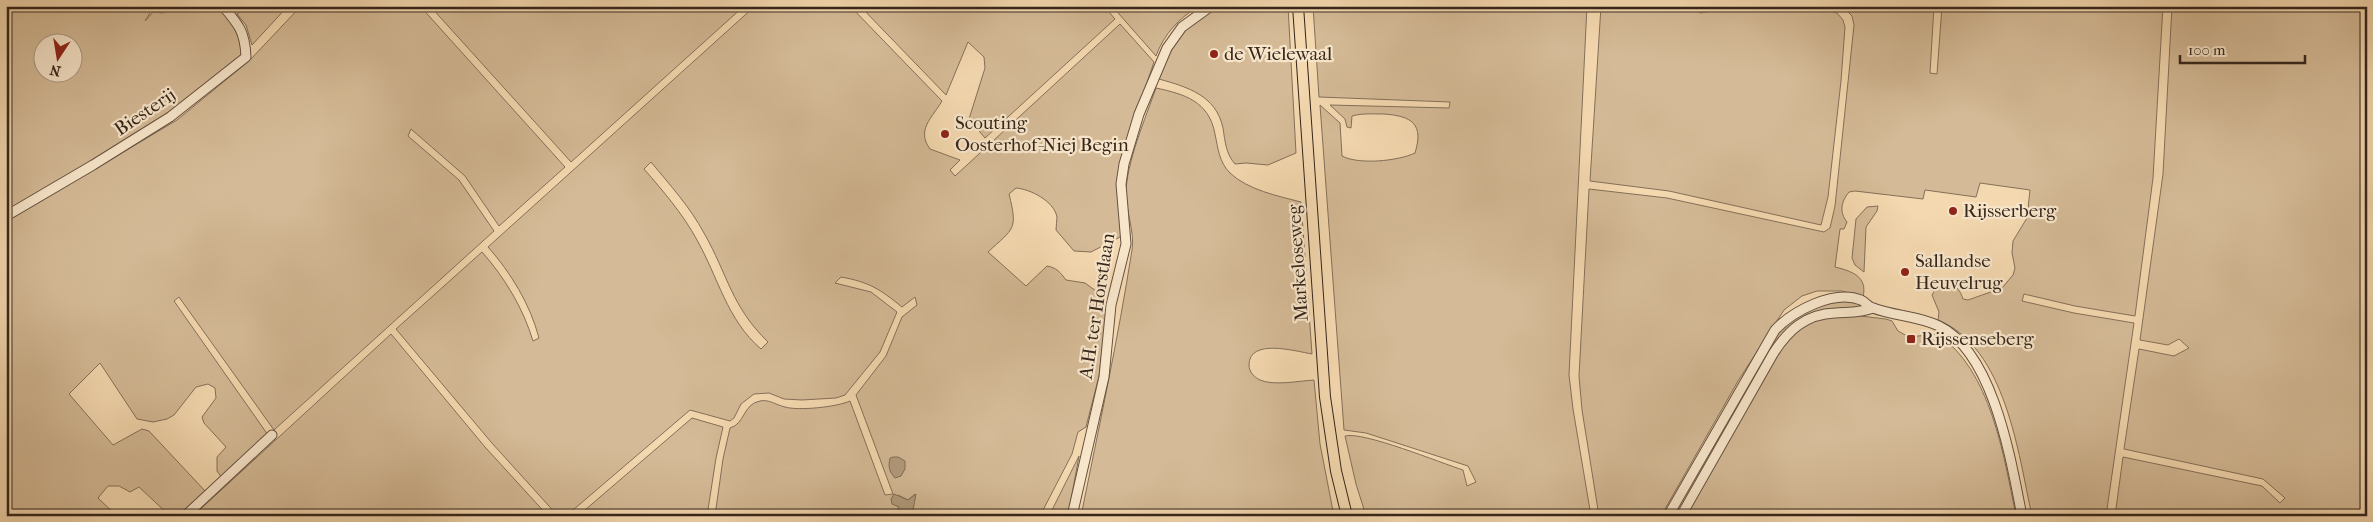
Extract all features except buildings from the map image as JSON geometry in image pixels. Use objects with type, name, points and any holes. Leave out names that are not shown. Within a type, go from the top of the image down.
[{"type":"main road","name":"Markeloseweg","points":[[1298,6],[1325,397],[1336,471],[1347,516]]},
{"type":"street","name":"Biesterij","points":[[6,216],[93,166],[170,117],[246,57],[245,37],[240,26],[223,6]]},
{"type":"street","name":"A.H. ter Horstlaan","points":[[1072,516],[1104,377],[1111,304],[1126,244],[1120,184],[1124,164],[1139,114],[1167,48],[1182,27],[1211,6]]},
{"type":"street","points":[[1668,516],[1722,419],[1775,330],[1789,316],[1809,305],[1837,299],[1860,300],[1873,308],[1939,326],[1959,340],[1974,359],[2001,423],[2022,516]]},
{"type":"street","points":[[1681,516],[1778,346],[1799,323],[1816,315],[1859,313],[1873,308]]},
{"type":"street","points":[[1722,419],[1733,424]]},
{"type":"street","points":[[184,516],[272,435]]},
{"type":"shaded area","points":[[1786,5],[1837,13],[1843,20],[1845,27],[1841,81],[1828,197],[1821,225],[1669,191],[1590,181],[1601,6],[1698,6],[1700,13],[1751,6]]},
{"type":"shaded area","points":[[6,6],[148,6],[150,13],[145,21],[153,12],[163,13],[174,6],[218,6],[240,35],[242,41],[241,55],[150,127],[6,212]]},
{"type":"shaded area","points":[[249,6],[288,6],[252,45],[246,25],[237,14]]},
{"type":"shaded area","points":[[301,6],[420,6],[565,167],[499,226],[465,176],[411,129],[408,136],[459,180],[494,231],[274,430],[179,297],[174,301],[268,435],[222,478],[217,471],[217,457],[226,447],[204,423],[202,417],[216,398],[215,388],[208,384],[196,387],[174,415],[167,419],[153,422],[137,419],[100,363],[69,394],[113,445],[142,429],[149,431],[206,492],[182,516],[170,516],[139,487],[130,492],[119,486],[108,486],[98,498],[117,516],[6,516],[6,222],[177,120],[249,61]]},
{"type":"shaded area","points":[[430,6],[744,6],[571,162]]},
{"type":"shaded area","points":[[755,6],[850,6],[942,101],[927,124],[925,130],[926,142],[930,149],[960,160],[950,170],[955,176],[1120,24],[1154,62],[1130,132],[1117,186],[1122,236],[1091,252],[1074,251],[1056,230],[1057,217],[1051,206],[1034,193],[1016,188],[1009,194],[1013,215],[1012,228],[988,252],[1026,286],[1047,266],[1058,271],[1066,280],[1085,283],[1096,291],[1107,307],[1099,376],[1086,427],[1078,432],[1072,454],[1040,516],[906,516],[906,512],[910,511],[915,494],[908,500],[898,495],[899,508],[893,516],[715,516],[723,459],[730,428],[739,423],[750,406],[760,401],[799,409],[827,407],[850,401],[885,495],[893,494],[856,395],[886,356],[902,317],[917,305],[915,297],[902,307],[874,287],[841,277],[835,283],[871,292],[897,312],[880,352],[845,395],[836,398],[802,400],[784,399],[769,393],[754,394],[741,404],[734,418],[730,421],[690,410],[566,516],[558,516],[491,442],[396,329],[482,252],[512,294],[524,317],[533,341],[539,338],[519,289],[488,247]],"holes":[[[651,162],[698,223],[738,303],[746,316],[768,342],[761,349],[749,338],[731,312],[697,240],[685,221],[644,169]]]},
{"type":"shaded area","points":[[860,6],[1104,6],[1115,19],[985,138],[969,119],[985,68],[984,57],[968,42],[946,95]]},
{"type":"shaded area","points":[[1112,6],[1199,6],[1173,27],[1163,41],[1156,56]]},
{"type":"shaded area","points":[[1221,6],[1288,6],[1296,153],[1268,165],[1235,164],[1228,152],[1219,117],[1207,100],[1190,89],[1159,79],[1169,54],[1181,35],[1197,19]]},
{"type":"shaded area","points":[[1313,6],[1587,6],[1569,375],[1591,516],[1366,516],[1356,484],[1345,436],[1368,438],[1421,455],[1463,470],[1467,486],[1476,482],[1468,466],[1366,433],[1344,430],[1320,105],[1340,123],[1342,156],[1349,159],[1379,161],[1415,153],[1418,135],[1417,128],[1413,123],[1394,115],[1364,114],[1352,116],[1351,128],[1347,127],[1345,119],[1330,105],[1449,108],[1450,102],[1319,97]]},
{"type":"shaded area","points":[[1842,6],[1934,6],[1930,73],[1937,74],[1942,6],[2163,6],[2153,178],[2135,316],[2075,306],[2024,294],[2022,301],[2074,313],[2134,323],[2106,516],[2032,516],[2014,434],[1994,378],[1979,354],[1961,334],[1938,320],[1939,312],[1932,295],[1938,285],[1951,284],[1957,288],[1963,299],[1968,300],[2002,288],[2013,275],[2015,268],[2012,253],[2013,241],[2027,218],[2030,190],[1980,183],[1976,197],[1925,190],[1923,199],[1855,191],[1849,192],[1842,207],[1844,218],[1847,222],[1844,229],[1840,229],[1835,267],[1847,270],[1861,279],[1864,290],[1863,297],[1842,291],[1817,291],[1802,296],[1784,310],[1738,381],[1661,516],[1599,516],[1582,410],[1579,376],[1589,189],[1667,198],[1824,232],[1830,228],[1835,206],[1854,25],[1852,16]]},
{"type":"shaded area","points":[[2172,6],[2367,6],[2367,516],[2115,516],[2123,457],[2262,486],[2280,503],[2285,498],[2263,479],[2124,449],[2139,349],[2174,356],[2189,348],[2179,339],[2168,345],[2140,340],[2163,174]]},
{"type":"shaded area","points":[[1156,88],[1185,96],[1201,107],[1212,123],[1223,164],[1237,179],[1264,192],[1301,202],[1312,354],[1285,349],[1264,349],[1256,351],[1251,357],[1249,368],[1254,376],[1266,382],[1279,383],[1314,380],[1320,444],[1334,516],[1081,516],[1127,283],[1133,243],[1126,201],[1129,168]]},
{"type":"shaded area","points":[[1878,206],[1877,211],[1866,227],[1864,272],[1855,265],[1852,258],[1856,219],[1867,207]]},
{"type":"shaded area","points":[[1855,301],[1862,305],[1863,308],[1800,321],[1733,420],[1727,417],[1785,322],[1811,308],[1835,302]]},
{"type":"shaded area","points":[[1852,315],[1892,321],[1898,331],[1909,337],[1937,334],[1955,349],[1983,391],[2000,442],[2016,516],[1686,516],[1789,336],[1818,317]]},
{"type":"shaded area","points":[[391,334],[485,447],[548,516],[193,516]]},
{"type":"shaded area","points":[[692,418],[723,427],[707,516],[578,516]]},
{"type":"shaded area","points":[[1079,456],[1068,516],[1049,516]]},
{"type":"shaded area","points":[[898,457],[905,461],[905,469],[901,476],[895,478],[889,466],[890,458]]},
{"type":"shaded area","points":[[894,494],[908,500],[916,494],[913,510],[907,512],[906,516],[893,516],[899,507],[892,504],[891,499]]},
{"type":"place","name":"de Wielewaal","points":[[1214,54]]},
{"type":"place","name":"Scouting Oosterhof-Niej Begin","points":[[945,134]]},
{"type":"place","name":"Rijsserberg","points":[[1953,211]]},
{"type":"place","name":"Sallandse Heuvelrug","points":[[1905,272]]},
{"type":"place","name":"Rijssenseberg","points":[[1911,339]]}]
